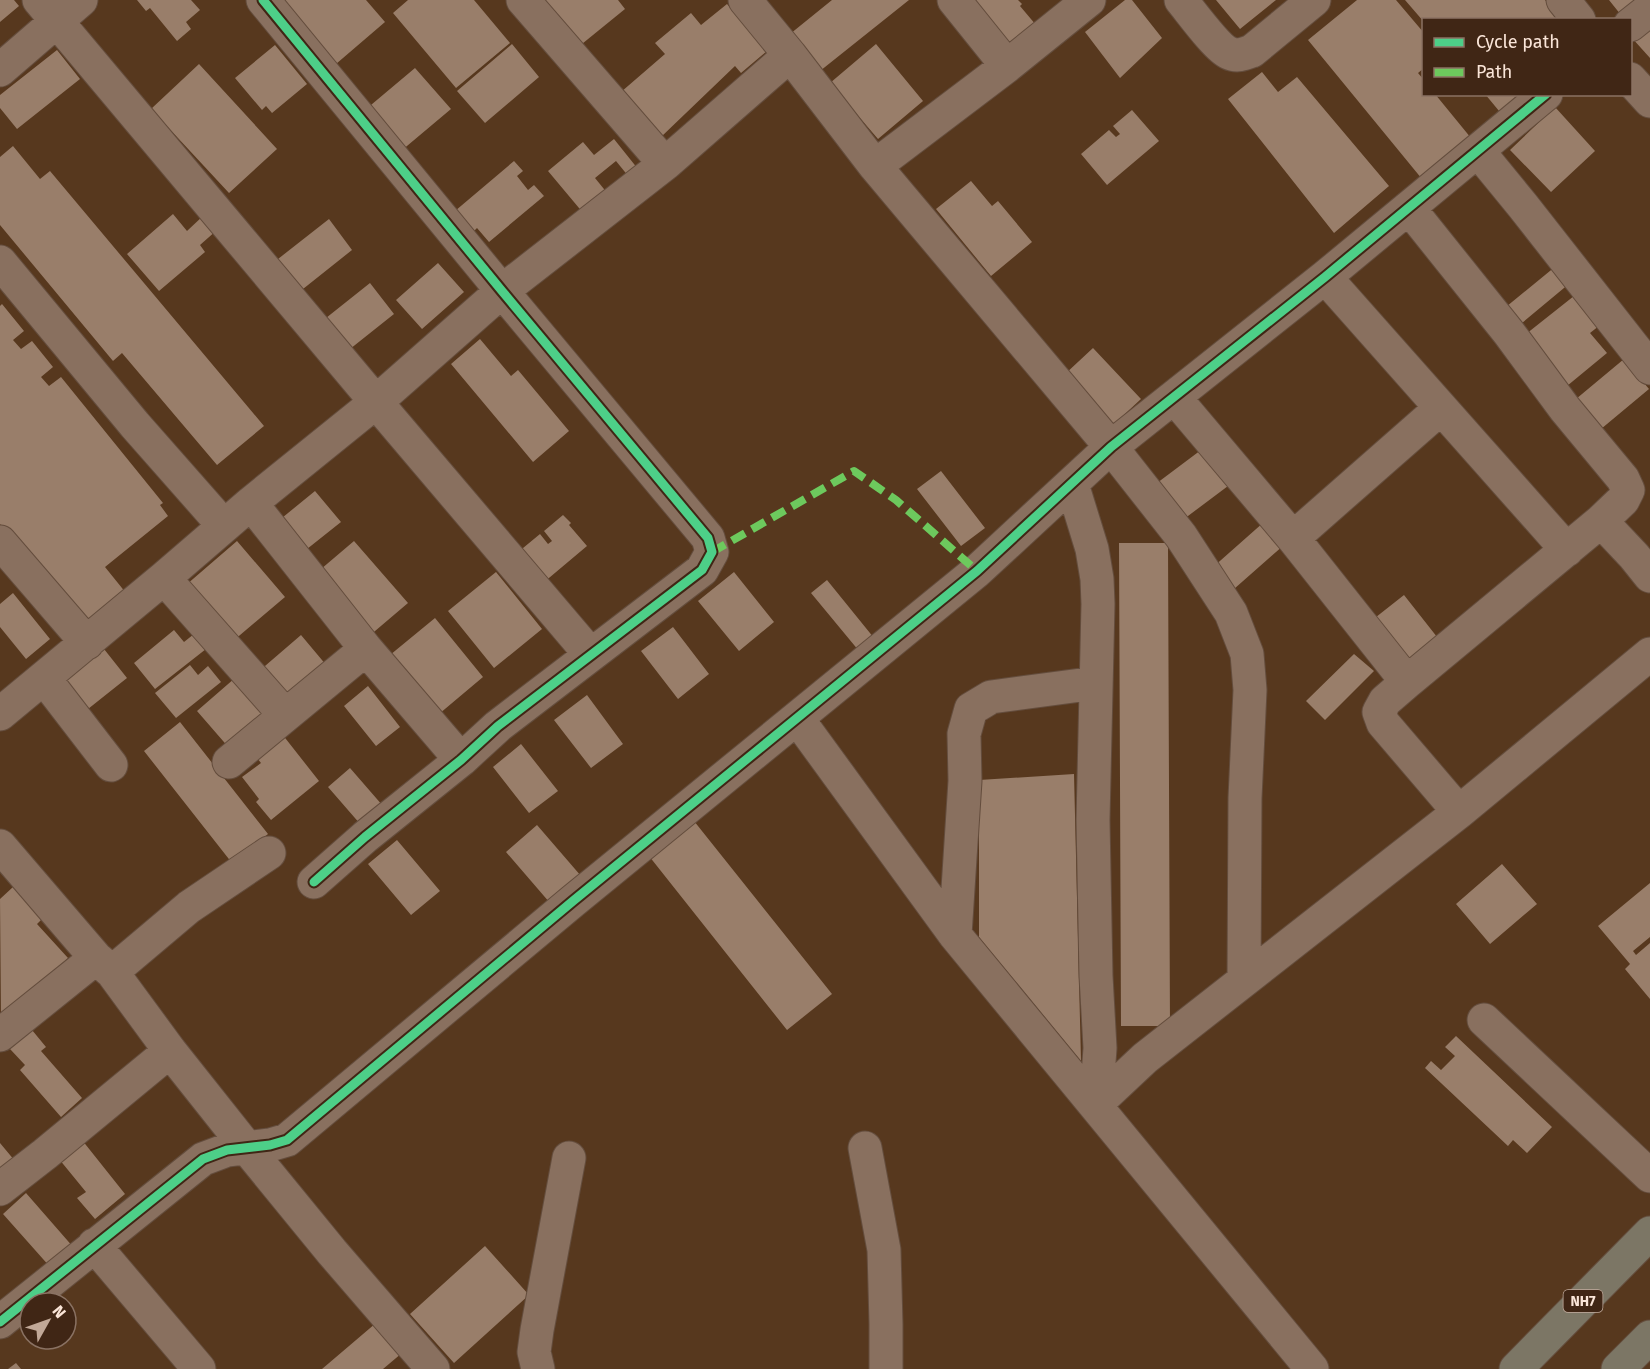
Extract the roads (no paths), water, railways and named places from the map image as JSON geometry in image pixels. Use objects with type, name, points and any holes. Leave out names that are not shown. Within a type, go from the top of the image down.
[{"type":"highway","name":"NH7","points":[[1516,1369],[1650,1233]]},
{"type":"highway","points":[[1547,1369],[1650,1264]]},
{"type":"highway","points":[[1618,1369],[1650,1337]]},
{"type":"street","points":[[263,0],[708,538],[712,552],[702,570],[498,726],[461,760],[365,837],[314,882]]},
{"type":"street","points":[[523,0],[665,164]]},
{"type":"street","points":[[745,0],[874,166],[1111,447],[1181,536],[1232,613],[1247,654],[1250,690],[1245,798],[1244,980]]},
{"type":"street","points":[[954,0],[1007,66]]},
{"type":"street","points":[[874,166],[1007,66],[1089,0]]},
{"type":"street","points":[[1181,0],[1221,47],[1230,54],[1241,56],[1252,51],[1314,0]]},
{"type":"street","points":[[1563,0],[1577,18]]},
{"type":"street","points":[[0,70],[59,7],[376,402],[590,654]]},
{"type":"street","points":[[1632,23],[1650,9]]},
{"type":"street","points":[[0,714],[251,503],[376,402],[502,291],[665,164],[790,55]]},
{"type":"street","points":[[1632,81],[1650,101]]},
{"type":"street","points":[[0,1322],[203,1159],[227,1150],[287,1140],[573,901],[977,571],[1111,447],[1325,277],[1544,96]]},
{"type":"street","points":[[1478,152],[1650,368]]},
{"type":"street","points":[[1409,208],[1509,333],[1565,409],[1623,479],[1628,490],[1623,500],[1601,521],[1384,701],[1380,712],[1383,723],[1459,812]]},
{"type":"street","points":[[0,262],[135,425],[224,526]]},
{"type":"street","points":[[1325,277],[1567,550]]},
{"type":"street","points":[[1174,397],[1293,538],[1407,682]]},
{"type":"street","points":[[1293,538],[1441,408]]},
{"type":"street","points":[[1072,484],[1092,549],[1098,604],[1094,820],[1096,976],[1100,1048],[1096,1104]]},
{"type":"street","points":[[251,503],[366,649],[461,760]]},
{"type":"street","points":[[1601,521],[1650,576]]},
{"type":"street","points":[[0,542],[87,643]]},
{"type":"street","points":[[164,578],[285,715]]},
{"type":"street","points":[[229,762],[366,649]]},
{"type":"street","points":[[1096,1104],[1145,1058],[1459,812],[1650,654]]},
{"type":"street","points":[[44,678],[111,765]]},
{"type":"street","points":[[955,935],[965,781],[964,734],[971,709],[991,697],[1096,683]]},
{"type":"street","points":[[797,718],[955,935],[1312,1369]]},
{"type":"street","points":[[0,1035],[269,853]]},
{"type":"street","points":[[5,862],[104,965],[247,1148],[332,1252],[433,1369]]},
{"type":"street","points":[[1484,1020],[1650,1176]]},
{"type":"street","points":[[0,1189],[170,1051]]},
{"type":"street","points":[[865,1148],[884,1250],[886,1369]]},
{"type":"street","points":[[538,1369],[534,1352],[537,1330],[569,1158]]},
{"type":"street","points":[[94,1245],[199,1369]]}]
